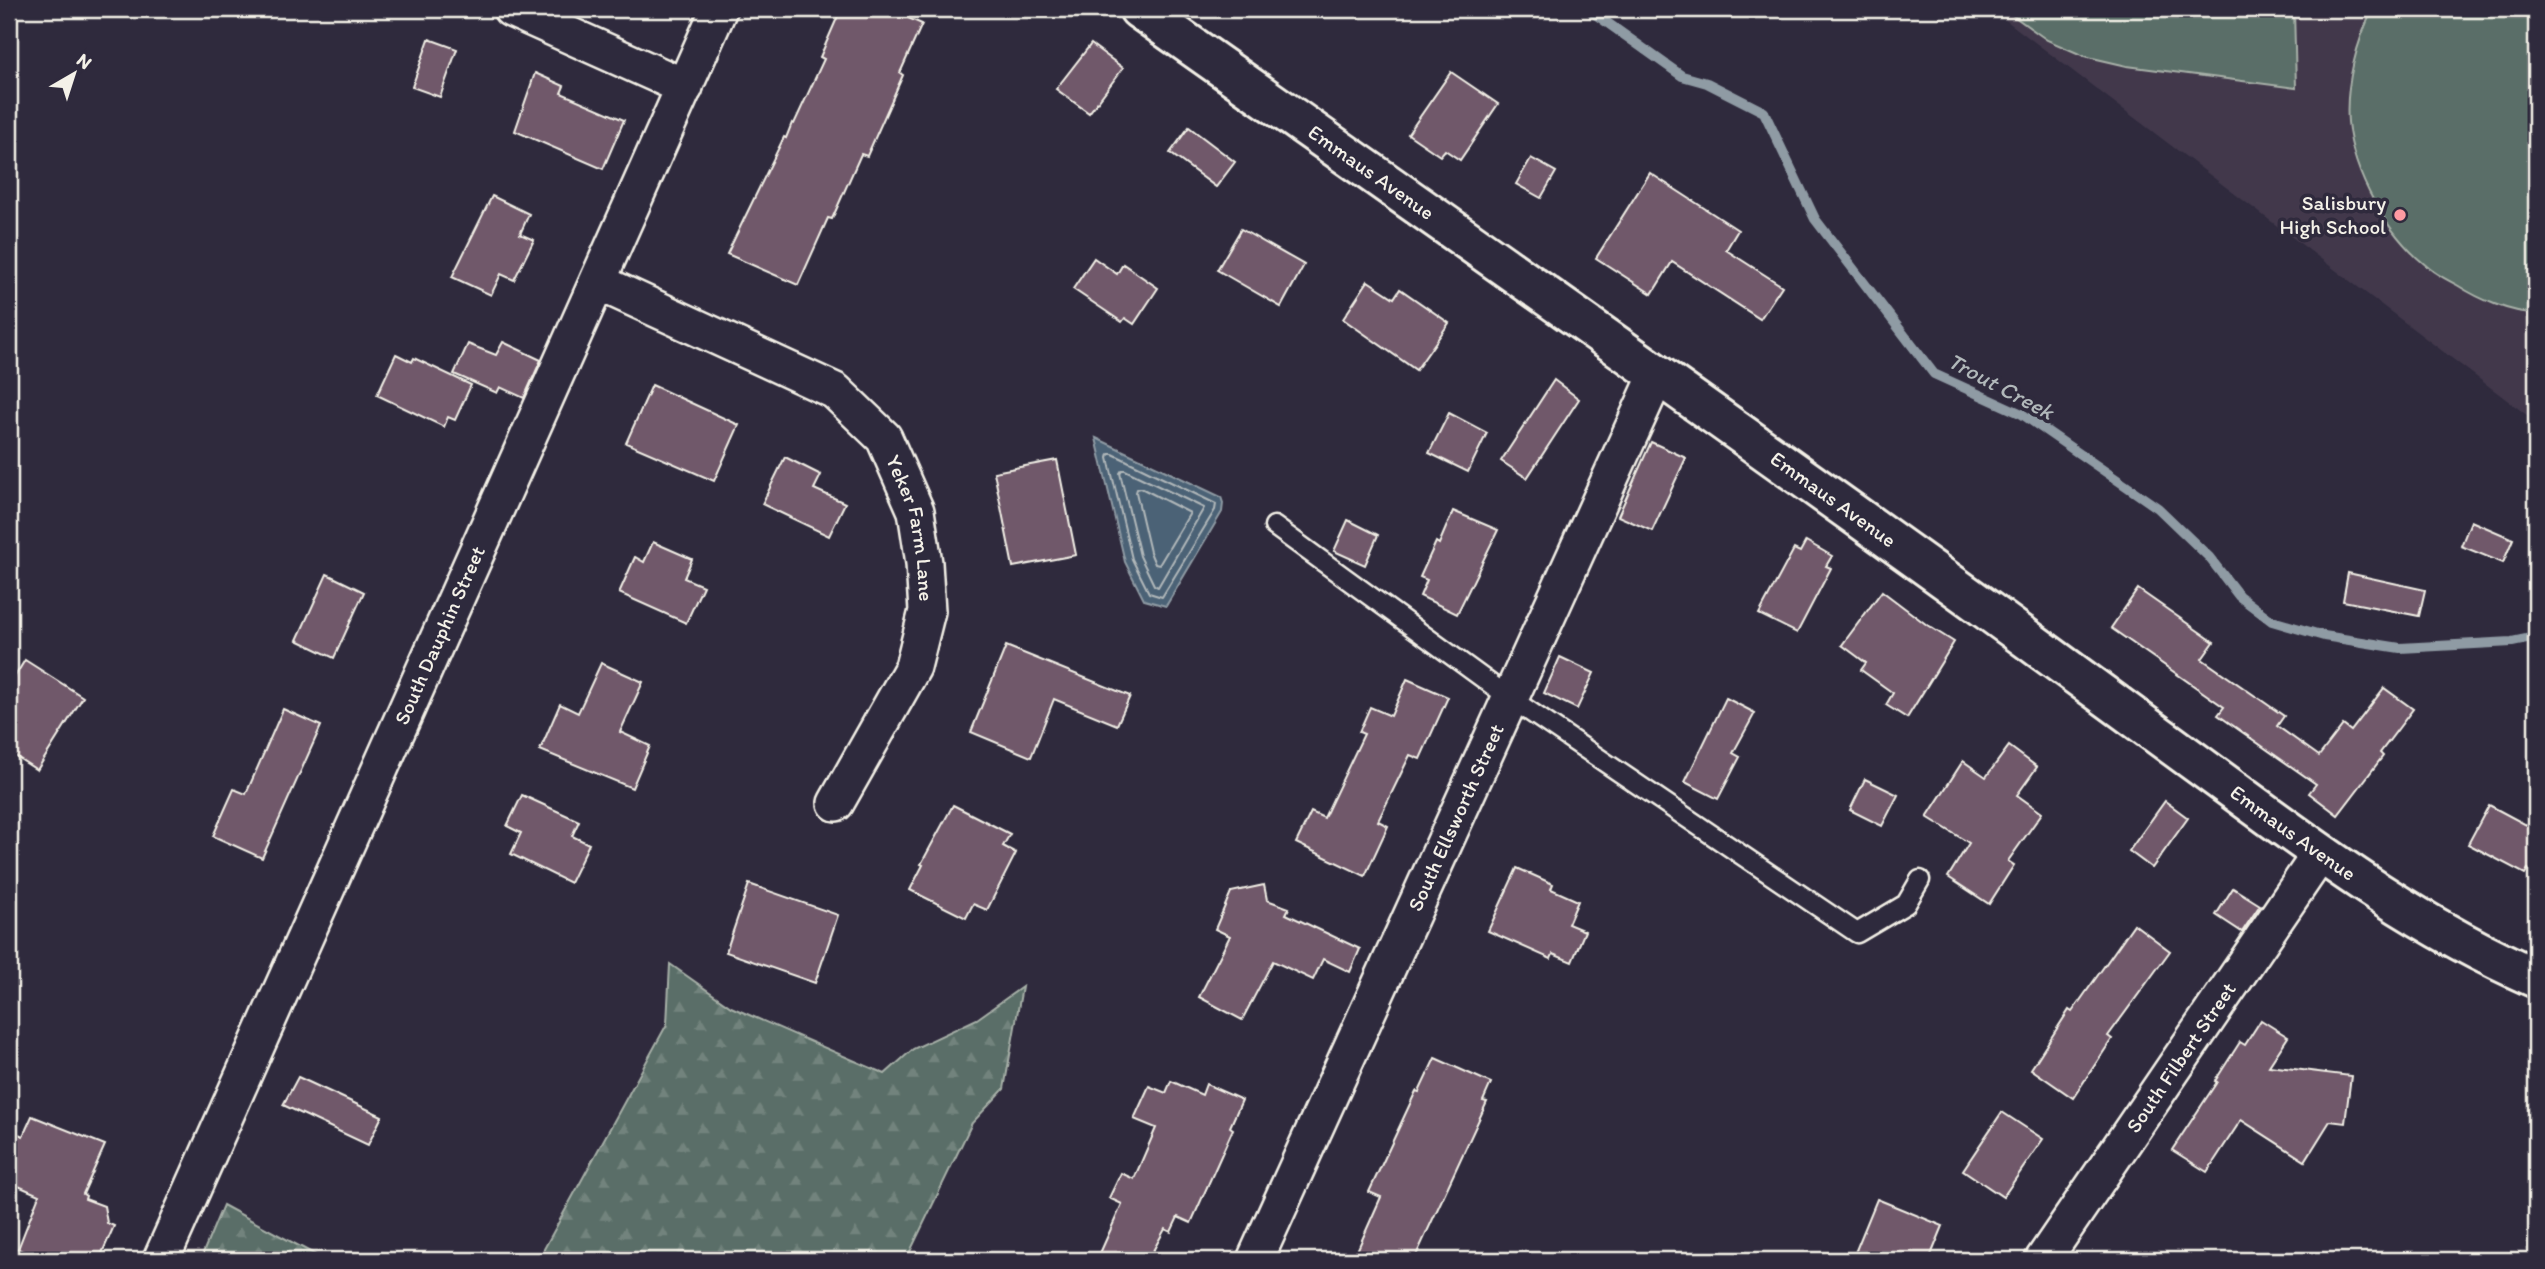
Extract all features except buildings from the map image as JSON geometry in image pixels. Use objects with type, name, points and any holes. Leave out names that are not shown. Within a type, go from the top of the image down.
[{"type":"main road","name":"Emmaus Avenue","points":[[1139,9],[1966,595],[2320,854],[2424,922],[2536,978]]},
{"type":"street","points":[[511,9],[685,86]]},
{"type":"street","name":"South Dauphin Street","points":[[161,1260],[719,9]]},
{"type":"street","name":"Yeker Farm Lane","points":[[598,282],[835,391],[884,438],[916,511],[924,563],[927,611],[913,667],[836,803]]},
{"type":"street","name":"South Ellsworth Street","points":[[1255,1260],[1657,374]]},
{"type":"street","name":"South Filbert Street","points":[[2043,1260],[2320,854]]},
{"type":"lane","points":[[1274,526],[1510,698],[1857,933],[1906,904],[1920,880]]},
{"type":"shaded area","name":"Salisbury High School","points":[[1991,9],[2536,9],[2536,422]]},
{"type":"green space","points":[[2004,9],[2294,9],[2296,88],[2127,66],[2084,56],[2047,40]]},
{"type":"green space","points":[[2373,9],[2536,9],[2536,313],[2516,311],[2495,304],[2435,273],[2399,239],[2375,202],[2357,163],[2348,122],[2348,94],[2353,64]]},
{"type":"green space","points":[[670,964],[731,1007],[885,1074],[913,1049],[977,1019],[1022,987],[1004,1089],[972,1123],[906,1260],[538,1260],[667,1024]]},
{"type":"green space","points":[[223,1205],[325,1260],[200,1260]]},
{"type":"water","points":[[1096,438],[1221,497],[1222,512],[1166,606],[1144,600],[1125,562]]},
{"type":"waterway","name":"Trout Creek","points":[[1588,9],[1682,76],[1707,83],[1764,112],[1815,219],[1934,374],[2022,414],[2158,508],[2209,557],[2239,596],[2272,621],[2324,636],[2400,648],[2512,642],[2536,637]]},
{"type":"place","name":"Salisbury High School","points":[[2400,215]]}]
